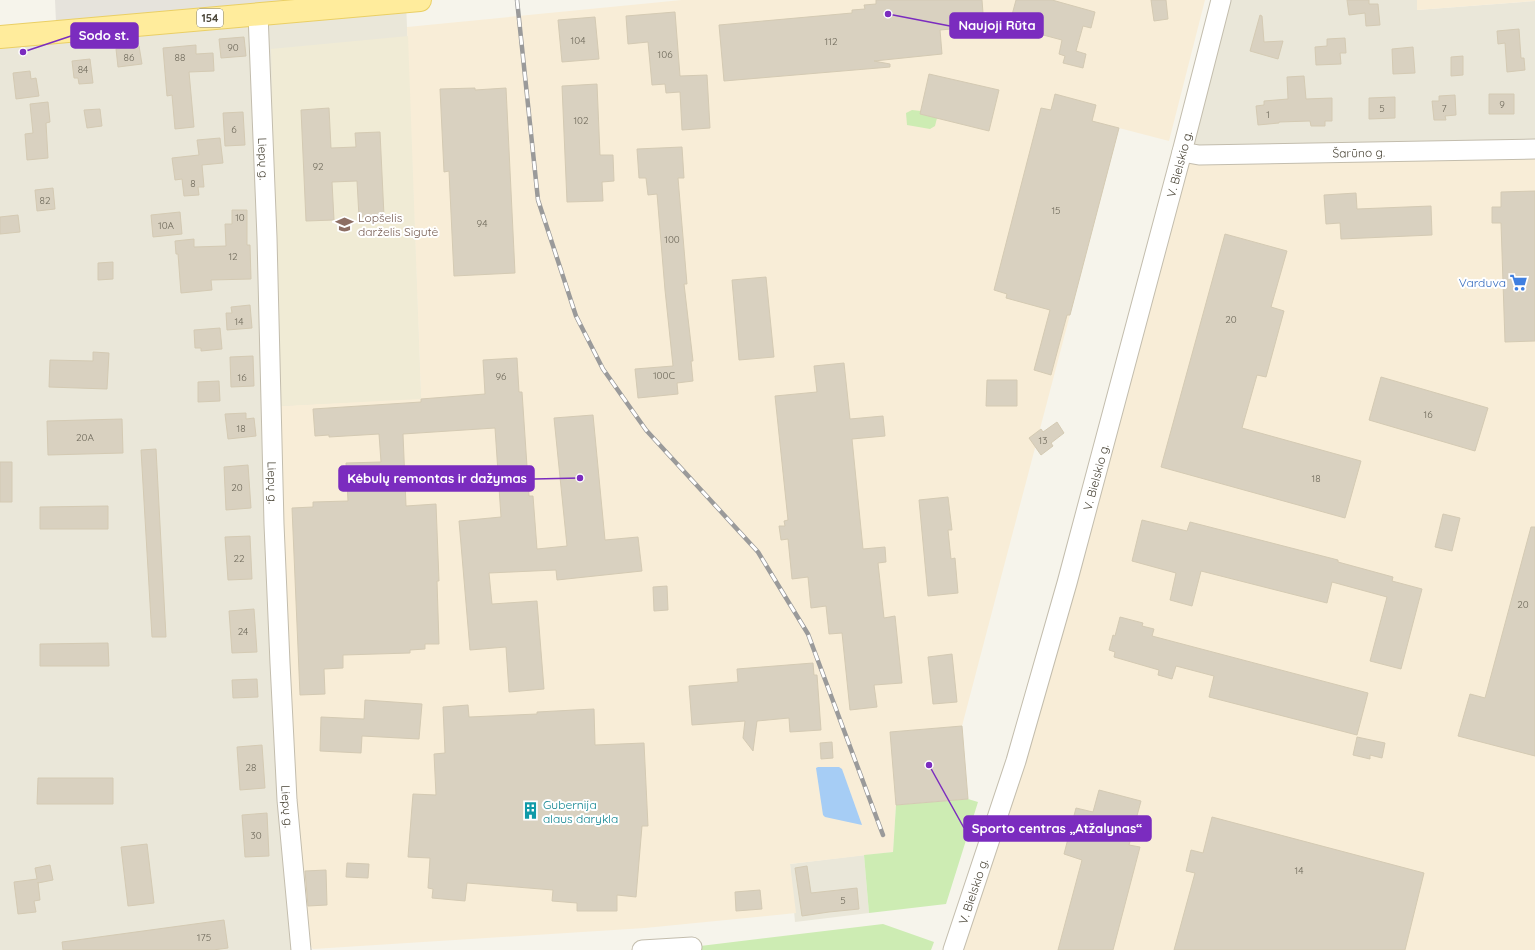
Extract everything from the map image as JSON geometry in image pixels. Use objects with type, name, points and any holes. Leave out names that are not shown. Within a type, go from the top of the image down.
[{"type":"main road","name":"154","points":[[0,37],[420,0]]},
{"type":"street","name":"V. Bielskio g.","points":[[953,950],[1016,761],[1068,583],[1182,152],[1220,0]]},
{"type":"street","name":"Liepų g.","points":[[258,14],[267,238],[274,524],[280,656],[287,800],[301,950]]},
{"type":"street","name":"Šarūno g.","points":[[1182,152],[1199,155],[1535,149]]},
{"type":"street","points":[[642,950],[692,947]]},
{"type":"shaded area","points":[[55,0],[298,0],[56,22]]},
{"type":"shaded area","points":[[682,0],[1205,0],[1169,141],[1119,128],[962,726],[890,732],[896,805],[893,852],[790,864],[796,913],[645,928],[313,949],[302,937],[284,669],[280,406],[421,398],[407,27]]},
{"type":"shaded area","points":[[1221,0],[1417,0],[1417,10],[1535,1],[1535,149],[1182,152]]},
{"type":"shaded area","points":[[1417,0],[1535,0],[1535,1],[1417,10]]},
{"type":"shaded area","points":[[406,1],[421,399],[301,950],[0,950],[0,37]]},
{"type":"shaded area","name":"Lopšelis darželis Sigutė","points":[[408,36],[421,399],[280,406],[271,49]]},
{"type":"shaded area","points":[[1535,149],[1535,950],[953,950],[1182,152]]},
{"type":"shaded area","points":[[864,855],[869,913],[795,922],[790,864]]},
{"type":"green space","points":[[912,110],[921,111],[920,114],[937,118],[935,126],[930,129],[907,125],[906,113]]},
{"type":"green space","points":[[968,799],[978,802],[946,904],[869,913],[864,855],[893,852],[896,805]]},
{"type":"green space","points":[[883,924],[934,942],[931,950],[642,950],[692,947]]},
{"type":"water","points":[[839,767],[842,769],[862,825],[825,817],[823,815],[816,768]]},
{"type":"building","points":[[876,0],[982,0],[984,26],[940,30],[942,54],[874,61],[890,64],[890,67],[724,81],[719,25],[852,13],[852,10],[865,9],[864,5],[876,4]]},
{"type":"building","points":[[1016,0],[1052,0],[1095,12],[1091,28],[1083,26],[1076,51],[1086,54],[1083,68],[1063,63],[1065,56],[1059,54],[1062,40],[1009,26]]},
{"type":"building","points":[[1151,0],[1166,0],[1168,19],[1154,21]]},
{"type":"building","points":[[1347,0],[1369,0],[1369,4],[1378,4],[1380,25],[1366,26],[1365,13],[1349,15]]},
{"type":"building","points":[[675,12],[680,76],[707,75],[710,128],[682,130],[680,92],[666,93],[665,84],[652,85],[648,42],[628,44],[626,16]]},
{"type":"building","points":[[1260,15],[1262,16],[1264,42],[1283,41],[1278,59],[1250,51]]},
{"type":"building","points":[[595,17],[599,59],[562,62],[558,20]]},
{"type":"building","points":[[1519,29],[1521,58],[1524,58],[1525,70],[1507,72],[1505,43],[1498,44],[1497,31]]},
{"type":"building","points":[[244,37],[246,56],[221,58],[219,39]]},
{"type":"building","points":[[1345,38],[1346,53],[1340,53],[1341,64],[1316,65],[1315,47],[1327,46],[1327,39]]},
{"type":"building","points":[[196,45],[196,54],[213,53],[214,71],[189,72],[194,127],[175,129],[172,95],[167,96],[163,48]]},
{"type":"building","points":[[139,46],[142,64],[118,67],[116,49]]},
{"type":"building","points":[[1413,47],[1415,73],[1393,74],[1392,49]]},
{"type":"building","points":[[1463,56],[1463,75],[1451,76],[1451,57]]},
{"type":"building","points":[[90,59],[93,83],[79,84],[78,78],[74,78],[72,61]]},
{"type":"building","points":[[30,71],[31,79],[36,78],[39,96],[16,99],[13,73]]},
{"type":"building","points":[[929,74],[999,90],[989,131],[920,114]]},
{"type":"building","points":[[1304,76],[1306,99],[1332,98],[1332,121],[1325,121],[1325,126],[1311,126],[1310,121],[1279,122],[1258,125],[1256,106],[1264,105],[1264,101],[1288,99],[1287,77]]},
{"type":"building","points":[[597,84],[600,155],[613,155],[614,181],[602,182],[603,201],[567,202],[562,86]]},
{"type":"building","points":[[475,88],[475,90],[506,88],[515,273],[454,276],[449,171],[444,172],[440,89]]},
{"type":"building","points":[[1055,94],[1096,105],[1092,121],[1119,128],[1070,315],[1067,315],[1051,375],[1034,370],[1050,310],[1006,298],[1007,294],[994,290],[1041,108],[1051,110]]},
{"type":"building","points":[[1489,94],[1514,94],[1514,114],[1489,114]]},
{"type":"building","points":[[1455,95],[1456,115],[1445,116],[1446,120],[1434,120],[1432,101],[1439,101],[1439,96]]},
{"type":"building","points":[[1395,97],[1395,118],[1369,119],[1369,98]]},
{"type":"building","points":[[48,102],[50,122],[46,123],[48,158],[27,160],[25,134],[33,133],[30,104]]},
{"type":"building","points":[[329,108],[331,148],[356,147],[355,133],[380,132],[384,216],[359,217],[357,181],[332,182],[334,220],[306,221],[301,110]]},
{"type":"building","points":[[100,109],[102,126],[87,128],[84,110]]},
{"type":"building","points":[[243,112],[245,145],[225,146],[223,113]]},
{"type":"building","points":[[220,138],[223,163],[202,165],[204,187],[198,187],[199,195],[184,196],[182,179],[175,180],[172,158],[199,155],[197,140]]},
{"type":"building","points":[[682,147],[684,178],[678,178],[687,284],[684,284],[693,361],[691,361],[693,381],[677,383],[678,394],[638,398],[635,369],[673,366],[657,194],[648,195],[646,178],[639,178],[637,149]]},
{"type":"building","points":[[53,188],[55,209],[37,211],[35,190]]},
{"type":"building","name":"Varduva","points":[[1535,191],[1535,341],[1505,342],[1501,223],[1492,223],[1492,207],[1501,207],[1501,192]]},
{"type":"building","points":[[1356,193],[1357,209],[1431,206],[1432,235],[1341,239],[1340,223],[1326,224],[1324,195]]},
{"type":"building","points":[[232,210],[247,210],[247,245],[250,245],[251,279],[211,280],[212,290],[181,293],[178,254],[176,254],[175,241],[194,239],[194,247],[226,246],[225,224],[232,224]]},
{"type":"building","points":[[180,212],[182,234],[153,237],[151,215]]},
{"type":"building","points":[[18,215],[20,232],[0,234],[0,217]]},
{"type":"building","points":[[1225,234],[1287,251],[1271,307],[1284,311],[1266,377],[1257,375],[1242,428],[1361,461],[1345,518],[1161,467]]},
{"type":"building","points":[[113,262],[113,279],[98,280],[98,263]]},
{"type":"building","points":[[766,277],[774,357],[739,360],[732,280]]},
{"type":"building","points":[[250,305],[252,328],[227,330],[226,313],[232,313],[231,307]]},
{"type":"building","points":[[220,328],[222,349],[201,351],[201,348],[195,348],[194,330]]},
{"type":"building","points":[[93,352],[109,353],[107,389],[49,387],[50,360],[93,361]]},
{"type":"building","points":[[253,356],[254,386],[231,387],[230,357]]},
{"type":"building","points":[[517,358],[519,392],[522,392],[529,496],[533,496],[537,549],[567,546],[554,418],[593,415],[605,540],[638,537],[642,571],[557,580],[556,570],[489,573],[492,604],[537,601],[544,689],[509,692],[506,647],[470,650],[459,521],[501,517],[495,428],[403,434],[406,506],[436,504],[439,581],[437,581],[439,644],[425,644],[425,649],[410,650],[410,653],[343,655],[343,668],[324,669],[325,694],[300,695],[292,508],[313,507],[313,502],[348,501],[346,463],[381,462],[379,434],[329,437],[329,435],[315,436],[313,409],[421,402],[421,399],[485,394],[483,360]]},
{"type":"building","points":[[844,363],[850,419],[883,416],[885,436],[852,439],[863,549],[885,547],[886,562],[878,563],[884,618],[895,616],[902,683],[874,685],[877,707],[850,710],[842,633],[829,634],[826,606],[811,608],[808,577],[792,579],[788,539],[781,540],[779,526],[785,526],[784,521],[788,520],[775,396],[817,392],[814,366]]},
{"type":"building","points":[[1381,377],[1488,408],[1475,451],[1369,420]]},
{"type":"building","points":[[987,380],[1017,380],[1017,406],[986,406]]},
{"type":"building","points":[[219,381],[220,401],[198,402],[198,382]]},
{"type":"building","points":[[246,413],[246,419],[254,418],[256,436],[228,439],[225,414]]},
{"type":"building","points":[[122,419],[123,453],[48,455],[47,421]]},
{"type":"building","points":[[1057,422],[1064,433],[1051,443],[1053,446],[1041,455],[1029,438],[1041,429],[1043,432]]},
{"type":"building","points":[[156,449],[166,637],[152,637],[141,450]]},
{"type":"building","points":[[0,462],[12,462],[12,502],[0,502]]},
{"type":"building","points":[[248,465],[251,508],[226,510],[224,467]]},
{"type":"building","points":[[948,497],[952,530],[948,530],[951,559],[955,558],[958,593],[928,596],[919,500]]},
{"type":"building","points":[[108,506],[108,529],[40,529],[40,507]]},
{"type":"building","points":[[1443,514],[1460,518],[1452,551],[1435,547]]},
{"type":"building","points":[[1142,520],[1187,531],[1190,522],[1338,560],[1338,562],[1393,577],[1392,581],[1422,589],[1401,669],[1370,661],[1387,597],[1332,582],[1327,603],[1201,571],[1192,606],[1170,600],[1176,573],[1132,561]]},
{"type":"building","points":[[1531,527],[1535,527],[1535,756],[1458,736],[1470,694],[1485,698]]},
{"type":"building","points":[[250,536],[252,579],[228,580],[225,537]]},
{"type":"building","points":[[667,586],[668,610],[654,611],[653,587]]},
{"type":"building","points":[[254,609],[257,652],[232,653],[229,611]]},
{"type":"building","points":[[1120,617],[1143,623],[1142,626],[1154,629],[1152,636],[1368,693],[1357,735],[1209,697],[1214,676],[1176,666],[1172,679],[1158,675],[1159,670],[1114,657],[1115,652],[1109,650],[1113,635],[1115,636]]},
{"type":"building","points":[[108,643],[109,666],[40,666],[40,644]]},
{"type":"building","points":[[952,654],[957,702],[933,704],[928,657]]},
{"type":"building","points":[[813,663],[814,675],[817,675],[821,730],[790,732],[789,718],[757,721],[753,751],[743,738],[745,721],[692,725],[689,686],[738,682],[737,669]]},
{"type":"building","points":[[257,679],[258,697],[233,698],[232,680]]},
{"type":"building","points":[[365,700],[422,704],[419,739],[362,736],[361,753],[320,751],[321,717],[364,719]]},
{"type":"building","name":"Gubernija alaus darykla","points":[[468,705],[469,717],[537,714],[537,712],[594,709],[595,745],[644,743],[648,826],[642,826],[636,897],[617,895],[617,911],[577,911],[577,903],[552,901],[553,890],[467,883],[465,901],[432,898],[433,889],[428,888],[430,858],[408,857],[413,794],[436,795],[434,754],[445,753],[443,707]]},
{"type":"building","points":[[962,726],[968,799],[896,805],[890,732]]},
{"type":"building","points":[[1357,737],[1385,743],[1382,758],[1370,755],[1370,759],[1353,755]]},
{"type":"building","points":[[832,742],[833,758],[821,759],[820,743]]},
{"type":"building","points":[[262,745],[265,788],[240,790],[237,747]]},
{"type":"building","points":[[38,778],[113,778],[113,804],[37,804]]},
{"type":"building","points":[[1099,790],[1141,801],[1129,845],[1140,847],[1113,950],[1058,950],[1082,860],[1064,854],[1076,808],[1093,812]]},
{"type":"building","points":[[267,813],[269,856],[245,857],[242,815]]},
{"type":"building","points":[[1212,817],[1424,873],[1405,950],[1174,950],[1195,873],[1186,871],[1191,850],[1203,853]]},
{"type":"building","points":[[147,844],[154,903],[128,906],[121,847]]},
{"type":"building","points":[[347,863],[369,864],[368,878],[346,877]]},
{"type":"building","points":[[50,865],[53,880],[38,883],[40,900],[34,901],[36,912],[18,914],[14,882],[37,879],[35,868]]},
{"type":"building","points":[[807,866],[811,893],[857,888],[859,909],[802,916],[795,868]]},
{"type":"building","points":[[326,870],[327,905],[308,906],[305,871]]},
{"type":"building","points":[[760,890],[762,909],[736,911],[735,892]]},
{"type":"building","points":[[224,920],[228,948],[213,950],[63,950],[62,942]]},
{"type":"railway","points":[[517,0],[538,200],[576,316],[603,369],[646,430],[758,552],[808,634],[883,835]]},
{"type":"place","name":"Naujoji Rūta","points":[[888,14]]},
{"type":"place","name":"Sodo st.","points":[[23,52]]},
{"type":"place","name":"Lopšelis darželis Sigutė","points":[[345,224]]},
{"type":"place","name":"Varduva","points":[[1519,282]]},
{"type":"place","name":"Kėbulų remontas ir dažymas","points":[[580,478]]},
{"type":"place","name":"Sporto centras „Atžalynas“","points":[[929,765]]},
{"type":"place","name":"Gubernija alaus darykla","points":[[530,811]]}]
